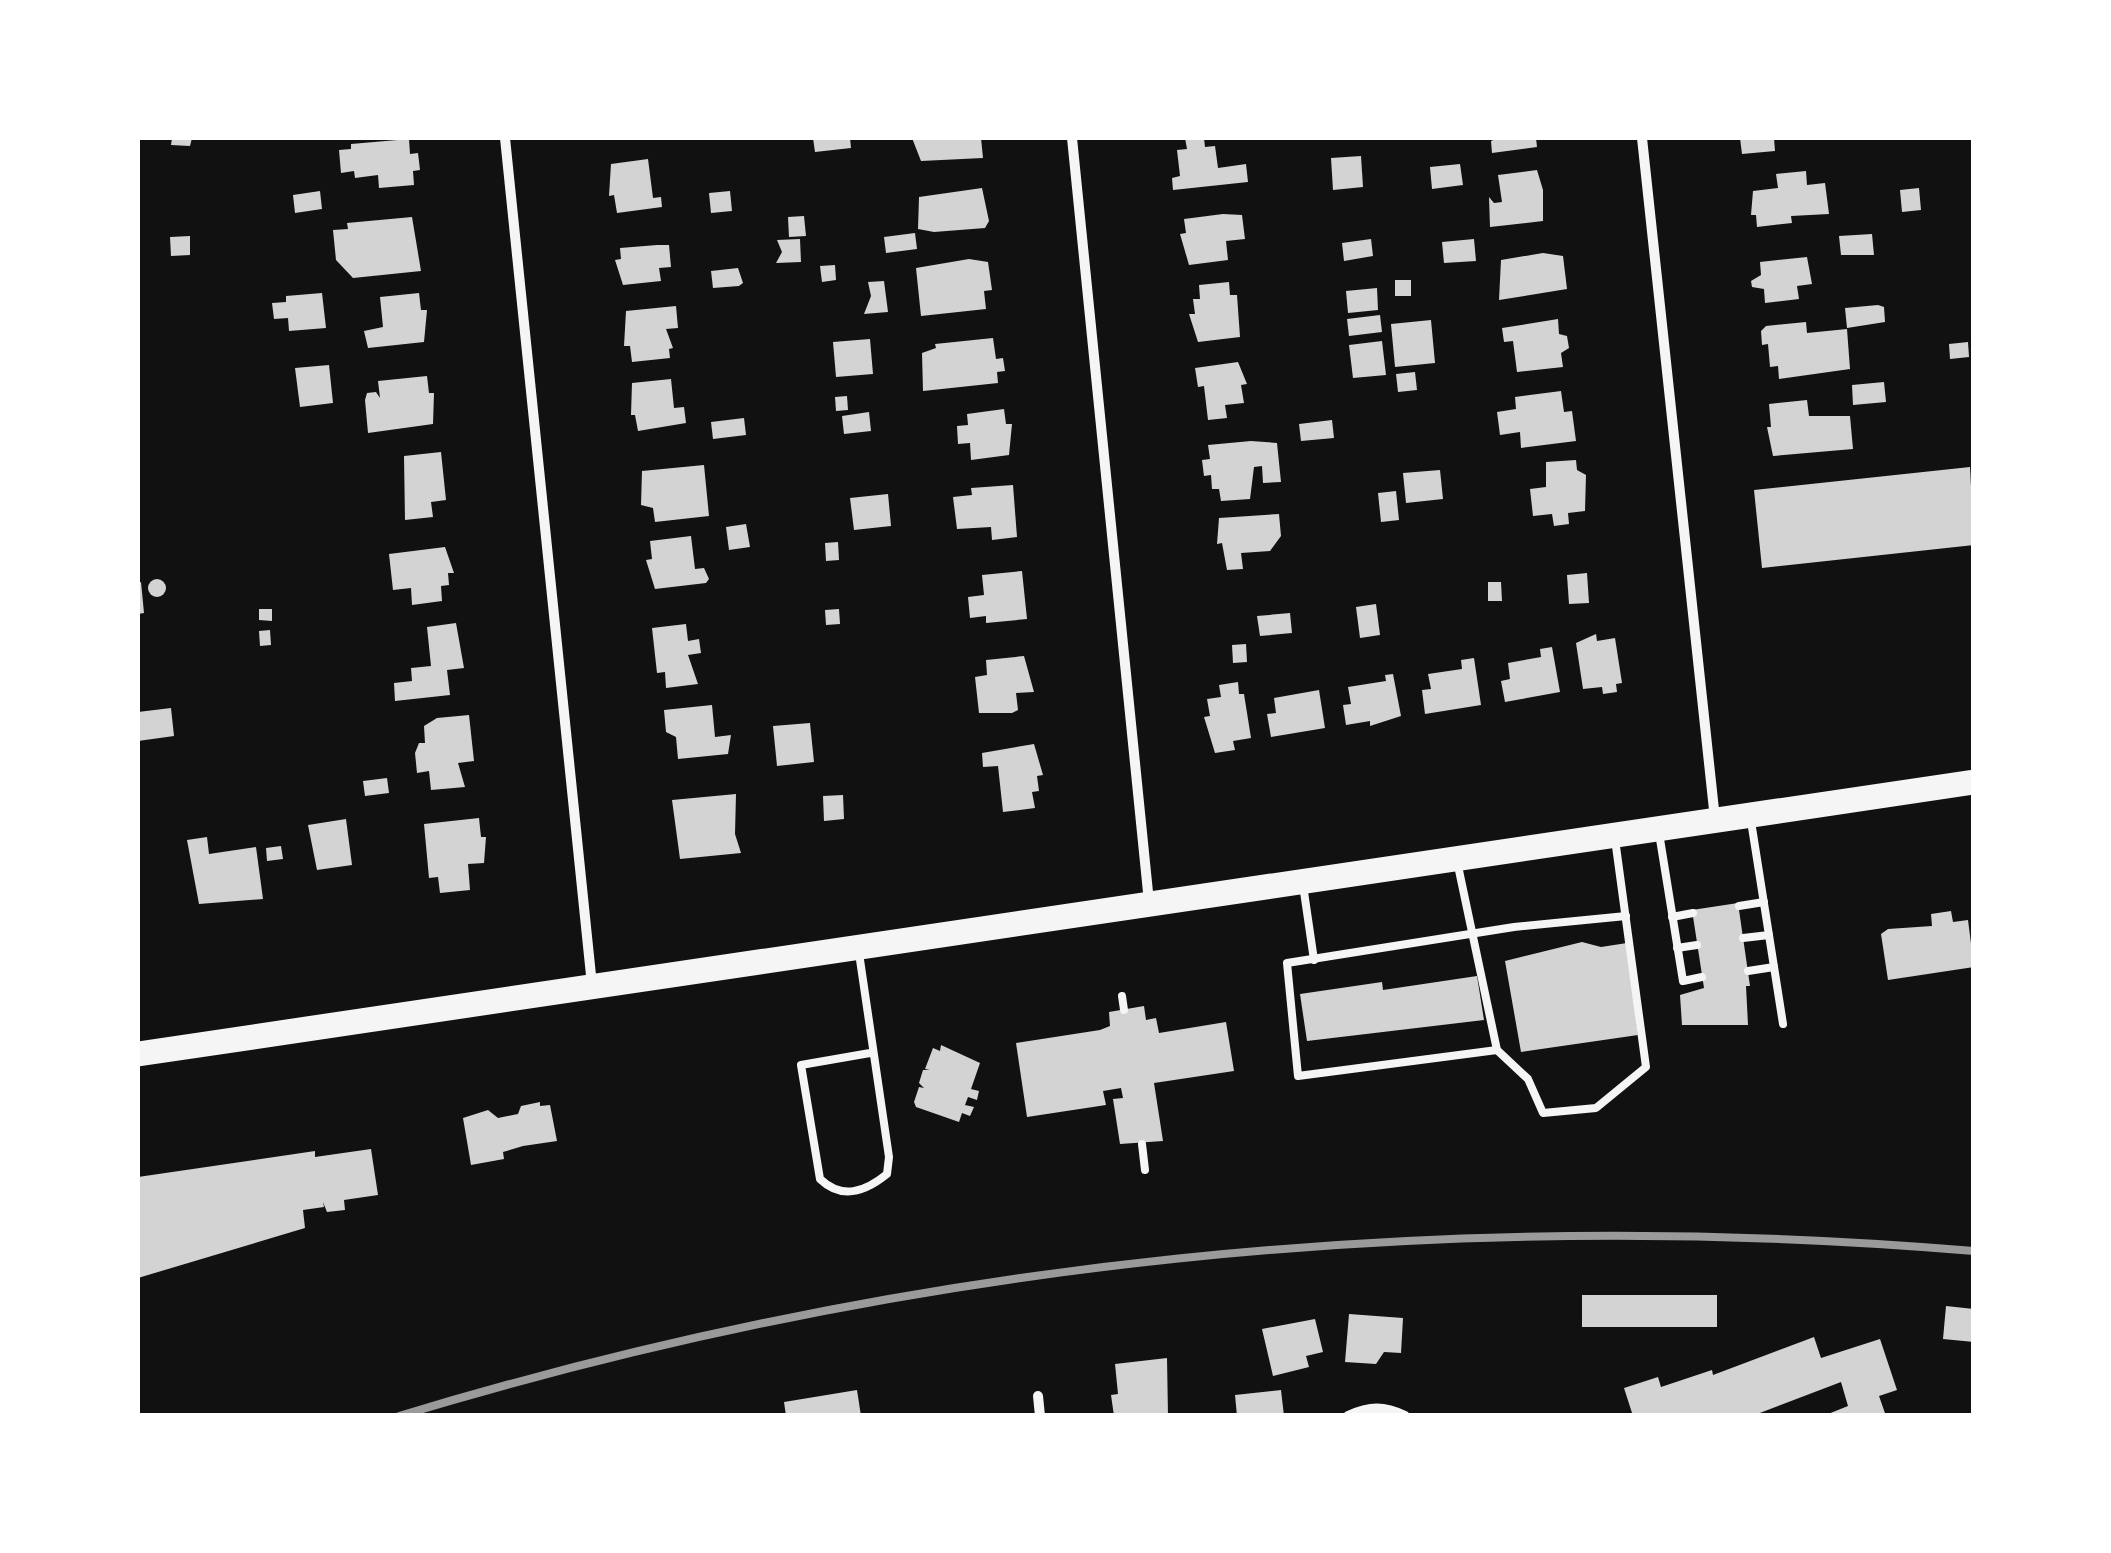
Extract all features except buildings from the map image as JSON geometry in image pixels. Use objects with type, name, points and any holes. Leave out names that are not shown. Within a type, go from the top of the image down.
[{"type":"main road","points":[[138,1054],[1974,782]]},
{"type":"street","points":[[505,138],[592,986]]},
{"type":"street","points":[[1072,138],[1149,904]]},
{"type":"street","points":[[1642,138],[1716,820]]},
{"type":"street","points":[[1038,1396],[1040,1416]]},
{"type":"street","points":[[1348,1416],[1367,1408],[1386,1407],[1406,1416]]},
{"type":"lane","points":[[1750,815],[1783,1024]]},
{"type":"lane","points":[[1658,828],[1683,980],[1702,978]]},
{"type":"lane","points":[[1456,859],[1496,1050],[1528,1079],[1543,1112],[1596,1108],[1646,1067],[1615,835]]},
{"type":"lane","points":[[1302,881],[1314,960]]},
{"type":"lane","points":[[1738,906],[1764,902]]},
{"type":"lane","points":[[1672,916],[1692,913]]},
{"type":"lane","points":[[1496,1050],[1298,1076],[1286,964],[1626,916]]},
{"type":"lane","points":[[1743,938],[1768,934]]},
{"type":"lane","points":[[1677,948],[1698,945]]},
{"type":"lane","points":[[858,946],[870,1052],[889,1157],[886,1174],[871,1187],[854,1193],[831,1190],[820,1179],[802,1065],[870,1052]]},
{"type":"lane","points":[[1748,971],[1774,967]]},
{"type":"lane","points":[[1122,996],[1124,1010]]},
{"type":"lane","points":[[1142,1144],[1145,1170]]},
{"type":"railway","points":[[399,1416],[592,1363],[786,1318],[981,1284],[1178,1258],[1376,1243],[1575,1236],[1774,1239],[1974,1251]]}]
